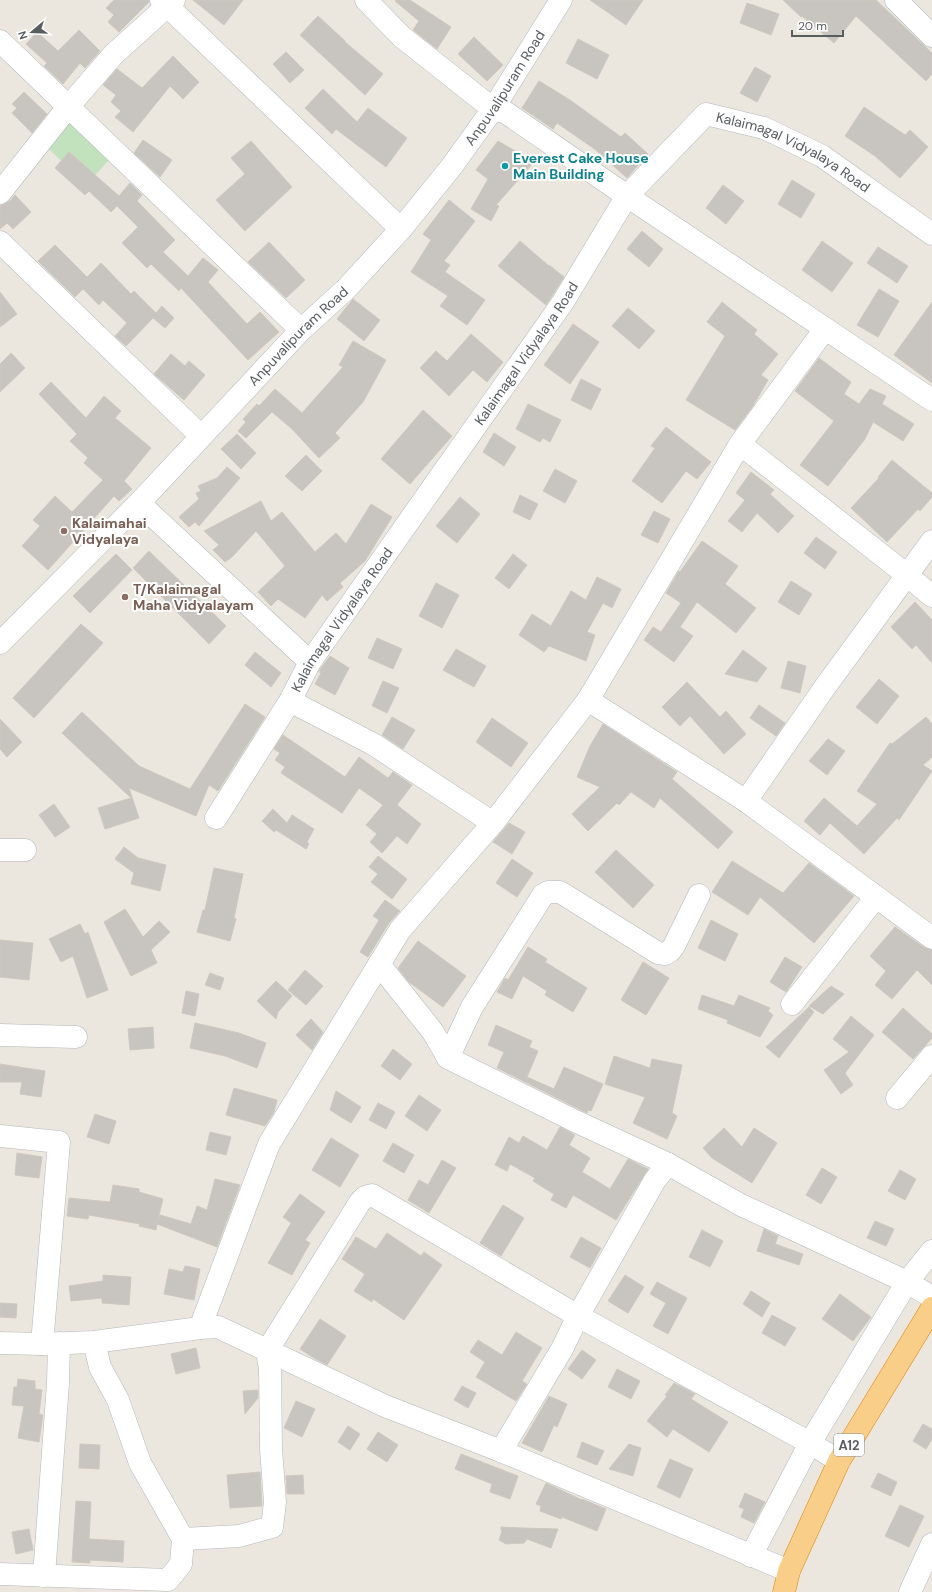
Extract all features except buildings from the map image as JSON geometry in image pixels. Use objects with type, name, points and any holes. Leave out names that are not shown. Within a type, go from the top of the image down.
[{"type":"highway","name":"A12","points":[[784,1592],[789,1571],[839,1461],[932,1308]]},
{"type":"street","points":[[366,0],[402,37],[493,110],[505,112],[627,196],[932,400]]},
{"type":"street","name":"Anpuvalipuram Road","points":[[0,642],[139,503],[301,330],[346,289],[401,229],[452,166],[493,110],[561,0]]},
{"type":"street","points":[[896,0],[932,36]]},
{"type":"street","points":[[0,193],[68,107],[114,54],[168,2],[401,229]]},
{"type":"street","points":[[0,41],[301,330]]},
{"type":"street","name":"Kalaimagal Vidyalaya Road","points":[[216,818],[290,701],[310,662],[563,302],[627,196],[706,114],[764,128],[822,156],[932,234]]},
{"type":"street","points":[[0,242],[201,436]]},
{"type":"street","points":[[200,1328],[269,1144],[400,930],[493,823],[588,700],[740,444],[825,329]]},
{"type":"street","points":[[740,444],[932,596]]},
{"type":"street","points":[[139,503],[310,662]]},
{"type":"street","points":[[746,801],[825,687],[932,541]]},
{"type":"street","points":[[588,700],[746,801],[932,938]]},
{"type":"street","points":[[290,701],[373,744],[493,823]]},
{"type":"street","points":[[0,850],[25,850]]},
{"type":"street","points":[[448,1058],[472,1006],[543,895],[548,892],[560,892],[658,953],[665,954],[674,946],[699,895]]},
{"type":"street","points":[[792,1004],[876,897]]},
{"type":"street","points":[[379,964],[433,1032],[448,1058],[668,1164],[741,1206],[907,1282],[932,1297]]},
{"type":"street","points":[[0,1035],[76,1037]]},
{"type":"street","points":[[896,1098],[932,1056]]},
{"type":"street","points":[[0,1136],[58,1142],[50,1344],[58,1383],[44,1576]]},
{"type":"street","points":[[501,1451],[562,1349],[578,1316],[655,1180],[668,1164]]},
{"type":"street","points":[[183,1539],[239,1536],[272,1526],[275,1502],[271,1449],[270,1368],[267,1351],[360,1202],[365,1197],[372,1195],[578,1316],[810,1443],[839,1461]]},
{"type":"street","points":[[751,1556],[810,1443],[907,1282],[932,1251]]},
{"type":"street","points":[[0,1343],[50,1344],[94,1342],[218,1327],[384,1406],[501,1451],[789,1571]]},
{"type":"street","points":[[0,1574],[168,1580],[181,1564],[183,1539],[140,1463],[118,1400],[100,1367],[94,1342]]},
{"type":"street","points":[[910,1592],[932,1544]]},
{"type":"green space","points":[[70,120],[111,158],[86,185],[46,146]]},
{"type":"place","name":"Everest Cake House Main Building","points":[[505,166]]},
{"type":"place","name":"Kalaimahai Vidyalaya","points":[[64,531]]},
{"type":"place","name":"T/Kalaimagal Maha Vidyalayam","points":[[125,597]]}]
